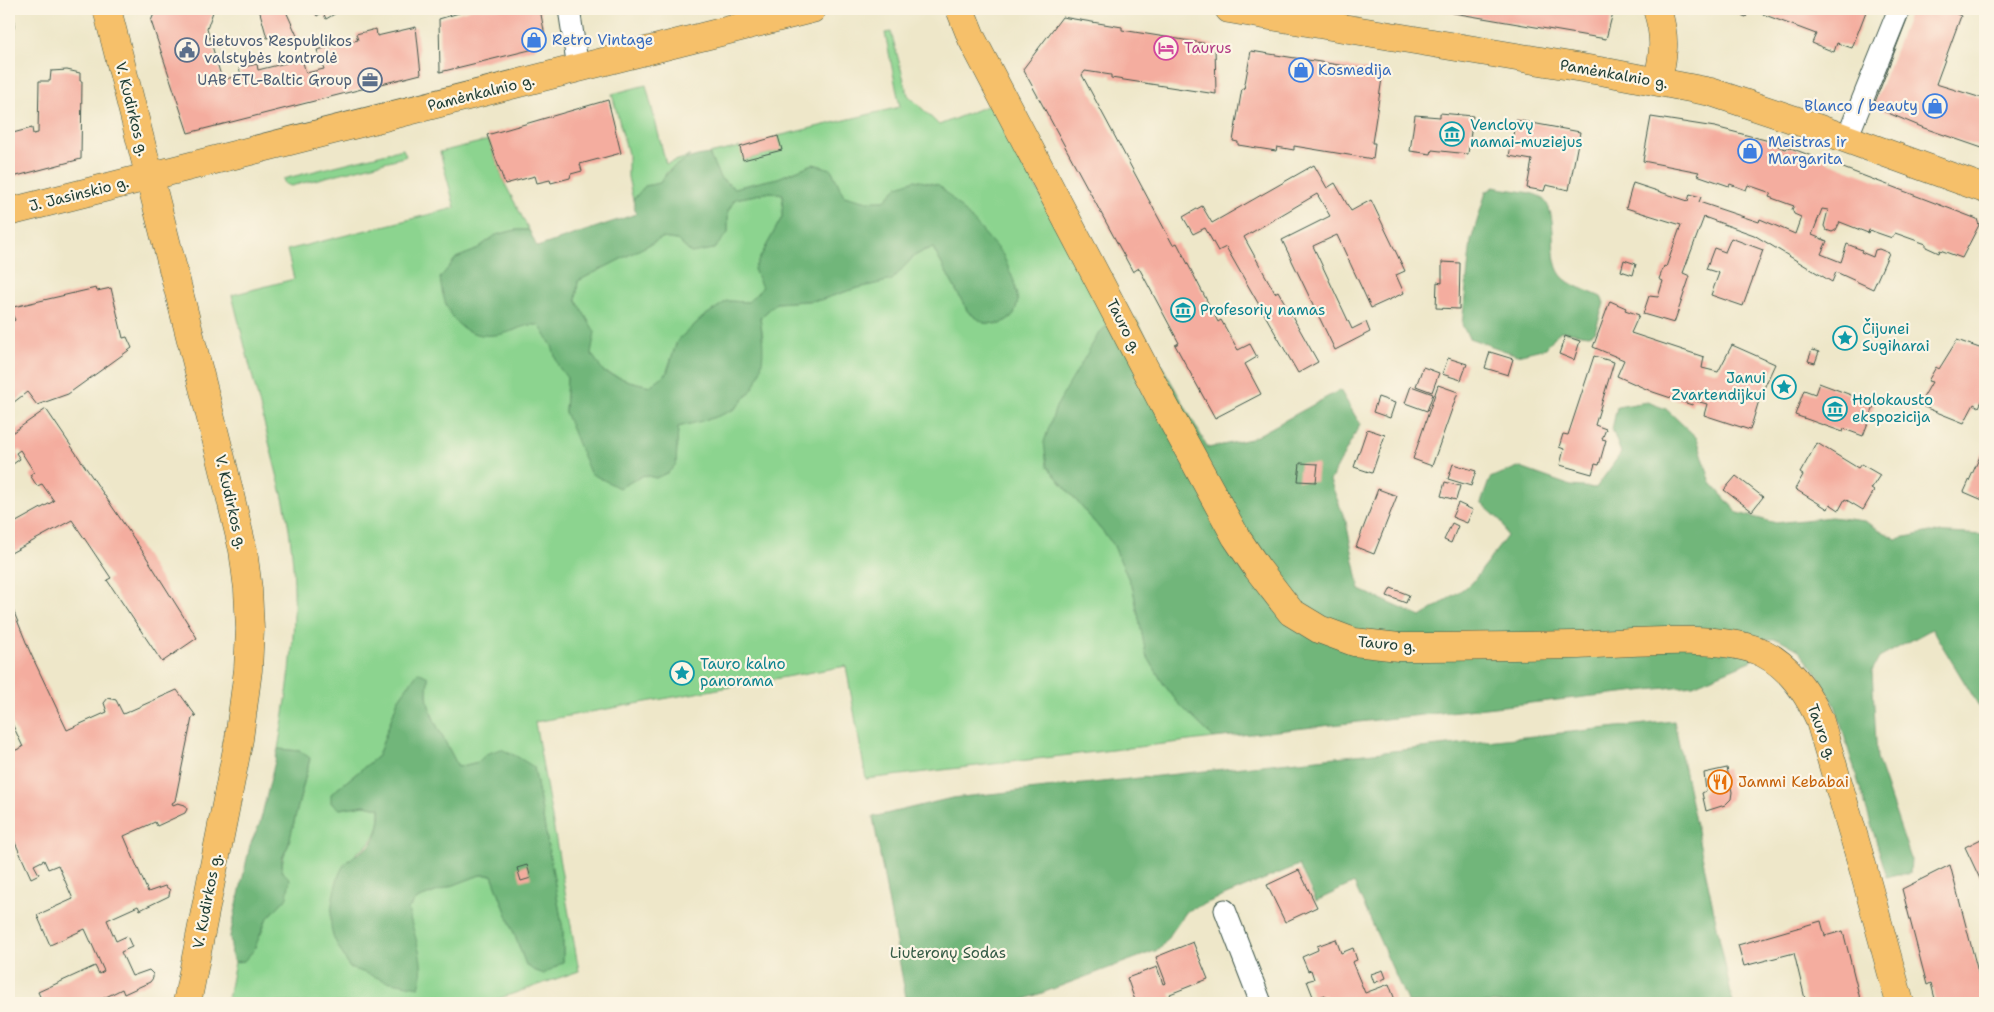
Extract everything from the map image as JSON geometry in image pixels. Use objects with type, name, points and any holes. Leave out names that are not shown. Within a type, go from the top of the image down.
[{"type":"main road","name":"V. Kudirkos g.","points":[[107,9],[225,475],[243,550],[249,599],[248,670],[239,739],[187,1003]]},
{"type":"main road","name":"Pamėnkalnio g.","points":[[150,177],[812,9]]},
{"type":"main road","name":"Tauro g.","points":[[960,9],[972,39],[1196,465],[1236,537],[1291,612],[1319,630],[1354,642],[1399,647],[1678,642],[1733,643],[1763,653],[1800,685],[1810,699],[1819,718],[1900,1003]]},
{"type":"main road","name":"Pamėnkalnio g.","points":[[1229,9],[1658,81],[1712,92],[1847,138],[1985,189]]},
{"type":"main road","points":[[1657,9],[1664,30],[1664,49],[1658,81]]},
{"type":"main road","name":"J. Jasinskio g.","points":[[9,212],[150,177]]},
{"type":"street","points":[[569,9],[578,68]]},
{"type":"street","points":[[1847,138],[1900,9]]},
{"type":"street","points":[[1225,910],[1261,1003]]},
{"type":"green space","points":[[891,32],[908,95],[939,125],[992,104],[1109,324],[1047,466],[1113,544],[1133,589],[1146,654],[1163,683],[1178,703],[1214,738],[866,779],[846,666],[535,722],[579,971],[486,1003],[227,1003],[235,962],[244,961],[261,934],[266,920],[287,897],[282,871],[283,859],[310,759],[300,751],[278,749],[288,687],[294,628],[293,569],[290,538],[285,506],[232,295],[294,279],[287,250],[455,208],[440,152],[489,140],[505,184],[529,230],[516,230],[496,235],[474,251],[456,258],[513,331],[526,324],[539,325],[586,317],[576,300],[578,281],[662,238],[677,240],[691,253],[728,233],[728,211],[735,199],[771,192],[783,194],[782,217],[754,269],[763,288],[748,302],[727,301],[703,317],[677,341],[666,374],[650,386],[604,372],[567,378],[565,412],[619,488],[644,475],[656,478],[676,464],[678,427],[735,409],[763,339],[760,318],[776,303],[820,300],[892,280],[913,257],[933,248],[968,312],[984,323],[1001,324],[1014,315],[898,186],[884,201],[864,202],[844,196],[831,169],[813,164],[778,178],[734,188],[720,178],[709,154],[740,147],[744,160],[781,150],[778,136],[900,107],[885,33]],"holes":[[[418,673],[428,677],[428,702],[439,730],[458,767],[478,762],[486,754],[534,767],[563,930],[563,962],[526,965],[492,875],[480,875],[417,899],[408,909],[412,927],[349,967],[345,957],[356,853],[363,849],[376,835],[380,808],[364,805],[340,809],[331,794],[378,756],[398,700]]]},
{"type":"green space","points":[[646,85],[666,164],[690,156],[667,172],[660,183],[645,186],[633,200],[628,177],[628,154],[612,94]]},
{"type":"green space","points":[[403,149],[406,156],[404,157],[291,186],[285,184],[283,179]]},
{"type":"green space","points":[[709,154],[720,178],[734,188],[778,178],[813,164],[831,169],[844,196],[864,201],[884,201],[898,186],[915,180],[939,185],[1003,255],[1014,281],[1018,301],[1014,315],[1001,324],[984,323],[968,312],[933,248],[913,257],[892,280],[820,300],[776,303],[760,318],[763,350],[762,361],[757,380],[745,398],[737,407],[714,418],[678,427],[676,464],[669,472],[656,478],[644,475],[619,488],[590,473],[565,412],[567,378],[558,366],[552,346],[539,325],[523,327],[502,334],[475,334],[465,329],[450,314],[445,303],[440,278],[456,258],[474,251],[496,235],[516,230],[529,230],[537,247],[636,214],[633,200],[645,186],[660,183],[675,166],[687,159]],"holes":[[[771,192],[783,194],[782,217],[754,269],[762,288],[748,302],[727,301],[703,317],[677,341],[667,373],[650,386],[604,372],[591,353],[595,332],[576,300],[578,281],[662,238],[677,240],[691,253],[714,249],[728,233],[728,211],[735,199]]]},
{"type":"green space","points":[[1494,187],[1534,194],[1546,202],[1552,222],[1554,256],[1561,275],[1574,285],[1601,297],[1604,303],[1595,331],[1589,335],[1561,331],[1546,348],[1517,355],[1469,338],[1462,325],[1471,241],[1486,192]]},
{"type":"green space","points":[[1136,319],[1208,448],[1251,439],[1340,390],[1360,424],[1330,481],[1346,522],[1360,590],[1421,617],[1472,583],[1507,536],[1502,522],[1481,503],[1490,478],[1518,467],[1571,486],[1596,488],[1621,453],[1612,429],[1617,407],[1647,402],[1666,409],[1697,438],[1711,483],[1738,513],[1776,523],[1831,517],[1864,521],[1896,539],[1930,532],[1985,535],[1985,716],[1932,629],[1879,658],[1872,671],[1877,759],[1911,859],[1910,874],[1897,874],[1887,877],[1835,705],[1815,670],[1799,650],[1779,639],[1763,639],[1751,661],[1693,685],[1214,738],[1178,703],[1163,683],[1146,654],[1133,589],[1113,544],[1047,466],[1044,442],[1056,407],[1099,333],[1109,324]]},
{"type":"green space","points":[[418,672],[428,677],[427,693],[431,711],[458,767],[478,762],[486,754],[501,749],[534,767],[563,930],[563,962],[544,974],[526,965],[492,875],[480,875],[417,899],[408,909],[420,958],[421,977],[419,987],[386,981],[349,967],[333,936],[331,917],[333,897],[338,878],[344,865],[368,847],[375,839],[380,823],[380,808],[364,805],[340,809],[331,803],[331,794],[378,756],[398,700]]},
{"type":"green space","name":"Liuteronų Sodas","points":[[1674,721],[1733,1003],[1408,1003],[1354,883],[1316,901],[1299,865],[1187,911],[1160,949],[1015,1003],[907,1003],[873,817],[952,798]]},
{"type":"green space","points":[[278,749],[300,751],[310,758],[288,846],[282,858],[282,871],[290,879],[287,897],[266,920],[254,950],[244,961],[235,962],[232,956],[230,936],[250,845],[260,823]]},
{"type":"building","points":[[9,9],[14,9],[14,28],[9,28]]},
{"type":"building","points":[[156,9],[214,9],[207,29],[221,76],[217,77],[218,81],[241,75],[239,68],[257,64],[258,70],[302,59],[306,73],[324,69],[317,50],[358,40],[356,34],[376,29],[377,36],[416,27],[421,74],[188,133],[151,21]]},
{"type":"building","points":[[259,9],[285,9],[298,38],[274,45],[271,37],[267,38]]},
{"type":"building","points":[[312,9],[343,9],[326,19],[323,12],[317,16]]},
{"type":"building","points":[[396,9],[417,9],[417,13],[397,13]]},
{"type":"building","points":[[472,9],[540,9],[545,36],[534,49],[440,72],[439,19]]},
{"type":"building","points":[[624,9],[640,9],[640,10],[625,13]]},
{"type":"building","points":[[1430,9],[1614,9],[1606,39]]},
{"type":"building","points":[[1725,9],[1749,9],[1746,17]]},
{"type":"building","points":[[1749,9],[1867,9],[1852,48],[1837,43],[1834,52],[1812,43],[1816,34]]},
{"type":"building","points":[[1911,9],[1957,9],[1955,13],[1961,16],[1936,84],[1985,99],[1985,149],[1924,128],[1881,110],[1875,102]]},
{"type":"building","points":[[1062,17],[1122,27],[1122,30],[1215,45],[1216,94],[1111,78],[1111,75],[1085,71],[1082,75],[1173,245],[1177,243],[1218,322],[1221,320],[1238,350],[1250,344],[1257,357],[1245,364],[1261,394],[1215,418],[1175,345],[1179,343],[1139,268],[1133,272],[1023,69]]},
{"type":"building","points":[[1251,51],[1383,72],[1372,143],[1375,143],[1373,159],[1294,146],[1294,150],[1277,147],[1276,151],[1238,145],[1238,142],[1233,141],[1242,88],[1244,89]]},
{"type":"building","points":[[67,70],[80,73],[80,81],[82,81],[81,159],[9,178],[9,134],[32,128],[33,134],[38,133],[39,81],[50,81],[51,71]]},
{"type":"building","points":[[608,100],[621,153],[580,164],[582,171],[571,174],[570,178],[551,183],[550,180],[537,183],[535,176],[505,184],[487,135]]},
{"type":"building","points":[[1440,113],[1473,116],[1468,154],[1432,150],[1431,154],[1410,151],[1415,115],[1440,117]]},
{"type":"building","points":[[1651,117],[1715,127],[1777,143],[1776,145],[1780,147],[1786,149],[1788,147],[1977,219],[1979,225],[1962,258],[1940,250],[1939,253],[1926,247],[1926,244],[1895,233],[1892,238],[1869,230],[1868,233],[1840,222],[1836,230],[1832,232],[1826,230],[1824,226],[1828,210],[1822,209],[1812,235],[1827,241],[1821,254],[1841,262],[1847,244],[1873,257],[1875,250],[1879,249],[1889,253],[1873,289],[1836,272],[1832,282],[1754,235],[1704,217],[1683,273],[1690,276],[1674,323],[1643,314],[1649,296],[1658,297],[1663,281],[1659,279],[1664,266],[1666,267],[1681,225],[1626,208],[1633,183],[1688,201],[1690,194],[1701,197],[1699,202],[1759,222],[1760,219],[1795,234],[1801,217],[1794,214],[1792,209],[1794,206],[1769,197],[1771,193],[1748,185],[1746,190],[1730,184],[1729,186],[1697,175],[1699,172],[1643,161]]},
{"type":"building","points":[[1516,120],[1580,132],[1569,190],[1546,185],[1544,191],[1527,188],[1532,160],[1509,156]]},
{"type":"building","points":[[778,136],[782,150],[743,160],[740,147]]},
{"type":"building","points":[[1314,165],[1327,188],[1335,183],[1351,211],[1371,200],[1405,271],[1396,275],[1404,293],[1371,308],[1337,235],[1313,246],[1352,329],[1366,322],[1370,332],[1335,350],[1282,240],[1330,216],[1317,194],[1244,237],[1275,293],[1278,291],[1318,362],[1298,373],[1226,247],[1218,251],[1205,228],[1193,234],[1183,217],[1202,206],[1212,223]]},
{"type":"building","points":[[1731,238],[1763,250],[1743,306],[1711,295],[1719,273],[1706,269],[1714,248],[1725,252]]},
{"type":"building","points":[[1624,260],[1636,264],[1633,275],[1621,271]]},
{"type":"building","points":[[1442,262],[1460,263],[1459,309],[1436,308],[1437,282],[1442,283]]},
{"type":"building","points":[[96,288],[97,291],[111,288],[123,338],[127,337],[132,348],[68,394],[37,405],[27,392],[9,406],[9,324],[15,320],[9,308]]},
{"type":"building","points":[[1610,301],[1626,308],[1625,310],[1639,315],[1631,333],[1704,357],[1702,368],[1718,372],[1732,345],[1775,364],[1760,397],[1750,430],[1704,415],[1707,404],[1693,400],[1692,405],[1653,392],[1617,376],[1624,360],[1593,347]]},
{"type":"building","points":[[1565,336],[1580,341],[1574,360],[1559,354]]},
{"type":"building","points":[[1957,340],[1985,350],[1985,395],[1979,407],[1974,404],[1964,423],[1919,405],[1932,382],[1928,381],[1936,367],[1939,369]]},
{"type":"building","points":[[1812,350],[1819,352],[1815,363],[1808,361]]},
{"type":"building","points":[[1490,352],[1513,359],[1508,375],[1485,368]]},
{"type":"building","points":[[1594,356],[1614,362],[1595,425],[1606,429],[1602,439],[1606,440],[1599,465],[1595,464],[1592,474],[1560,465],[1564,449],[1559,447],[1563,434],[1568,435]]},
{"type":"building","points":[[1448,358],[1467,364],[1461,380],[1442,374]]},
{"type":"building","points":[[1423,367],[1439,373],[1432,392],[1416,386]]},
{"type":"building","name":"Holokausto ekspozicija","points":[[1819,383],[1875,404],[1863,436],[1844,429],[1843,432],[1795,415],[1804,390],[1815,394]]},
{"type":"building","points":[[1438,385],[1458,392],[1432,466],[1413,459]]},
{"type":"building","points":[[1411,386],[1433,394],[1427,411],[1405,403]]},
{"type":"building","points":[[1378,397],[1395,403],[1390,418],[1373,412]]},
{"type":"building","points":[[46,409],[145,555],[197,638],[162,662],[107,580],[111,578],[72,520],[9,554],[9,526],[54,501],[42,484],[37,486],[30,475],[34,472],[20,450],[16,453],[20,459],[9,467],[9,435]]},
{"type":"building","points":[[1367,429],[1385,435],[1372,473],[1354,467]]},
{"type":"building","points":[[1817,443],[1858,468],[1861,464],[1880,475],[1871,489],[1874,491],[1863,510],[1845,499],[1839,510],[1830,504],[1828,509],[1795,489],[1803,475],[1800,473]]},
{"type":"building","points":[[1982,452],[1985,453],[1985,501],[1964,492]]},
{"type":"building","points":[[1300,463],[1318,464],[1316,482],[1298,481]]},
{"type":"building","points":[[1453,464],[1476,471],[1471,486],[1448,479]]},
{"type":"building","points":[[1736,476],[1763,497],[1752,511],[1724,490]]},
{"type":"building","points":[[1445,482],[1460,486],[1456,500],[1441,496]]},
{"type":"building","points":[[1378,489],[1397,496],[1374,554],[1356,547]]},
{"type":"building","points":[[1458,503],[1473,510],[1467,523],[1452,517]]},
{"type":"building","points":[[1452,523],[1458,526],[1451,543],[1444,540]]},
{"type":"building","points":[[1391,588],[1409,595],[1406,603],[1387,596]]},
{"type":"building","points":[[9,600],[30,652],[67,730],[107,712],[104,703],[108,698],[116,700],[123,714],[177,690],[196,716],[192,718],[175,801],[172,803],[173,805],[178,803],[185,805],[187,809],[185,813],[157,826],[155,822],[124,836],[148,892],[165,886],[170,890],[169,896],[140,910],[138,906],[107,920],[116,941],[127,936],[132,947],[121,952],[132,976],[149,970],[153,974],[153,978],[150,982],[124,994],[122,989],[96,1003],[43,1003],[38,992],[95,966],[99,974],[104,971],[85,929],[50,945],[37,915],[73,899],[58,865],[48,869],[44,860],[34,865],[39,874],[31,878],[9,829],[9,753],[23,747],[9,717]]},
{"type":"building","points":[[1727,768],[1732,792],[1731,799],[1725,805],[1706,811],[1702,793],[1706,791],[1704,773]]},
{"type":"building","points":[[1985,837],[1985,878],[1981,881],[1965,847]]},
{"type":"building","points":[[527,865],[531,878],[521,881],[517,868]]},
{"type":"building","points":[[1950,865],[1983,991],[1985,990],[1985,1003],[1936,1003],[1931,983],[1927,985],[1902,889]]},
{"type":"building","points":[[1299,870],[1317,907],[1285,922],[1267,885]]},
{"type":"building","points":[[1821,921],[1825,936],[1843,931],[1861,1003],[1806,1003],[1794,953],[1744,966],[1738,945]]},
{"type":"building","points":[[1336,939],[1341,953],[1353,948],[1357,960],[1352,962],[1365,993],[1389,984],[1395,1000],[1386,1003],[1329,1003],[1325,995],[1314,999],[1307,981],[1314,979],[1311,970],[1308,971],[1302,957],[1318,950],[1317,946]]},
{"type":"building","points":[[1193,942],[1208,979],[1170,994],[1174,1003],[1136,1003],[1127,978],[1157,967],[1163,984],[1166,983],[1156,957]]},
{"type":"building","points":[[1383,970],[1386,978],[1374,983],[1371,974]]},
{"type":"place","name":"Retro Vintage","points":[[534,40]]},
{"type":"place","name":"Taurus","points":[[1166,48]]},
{"type":"place","name":"Lietuvos Respublikos valstybės kontrolė","points":[[187,50]]},
{"type":"place","name":"Kosmedija","points":[[1301,70]]},
{"type":"place","name":"UAB ETL-Baltic Group","points":[[370,80]]},
{"type":"place","name":"Blanco / beauty","points":[[1935,106]]},
{"type":"place","name":"Venclovų namai-muziejus","points":[[1452,134]]},
{"type":"place","name":"Meistras ir Margarita","points":[[1750,151]]},
{"type":"place","name":"Profesorių namas","points":[[1183,310]]},
{"type":"place","name":"Čijunei Sugiharai","points":[[1845,338]]},
{"type":"place","name":"Janui Zvartendijkui","points":[[1784,387]]},
{"type":"place","name":"Holokausto ekspozicija","points":[[1835,409]]},
{"type":"place","name":"Tauro kalno panorama","points":[[682,673]]},
{"type":"place","name":"Jammi Kebabai","points":[[1720,782]]}]
